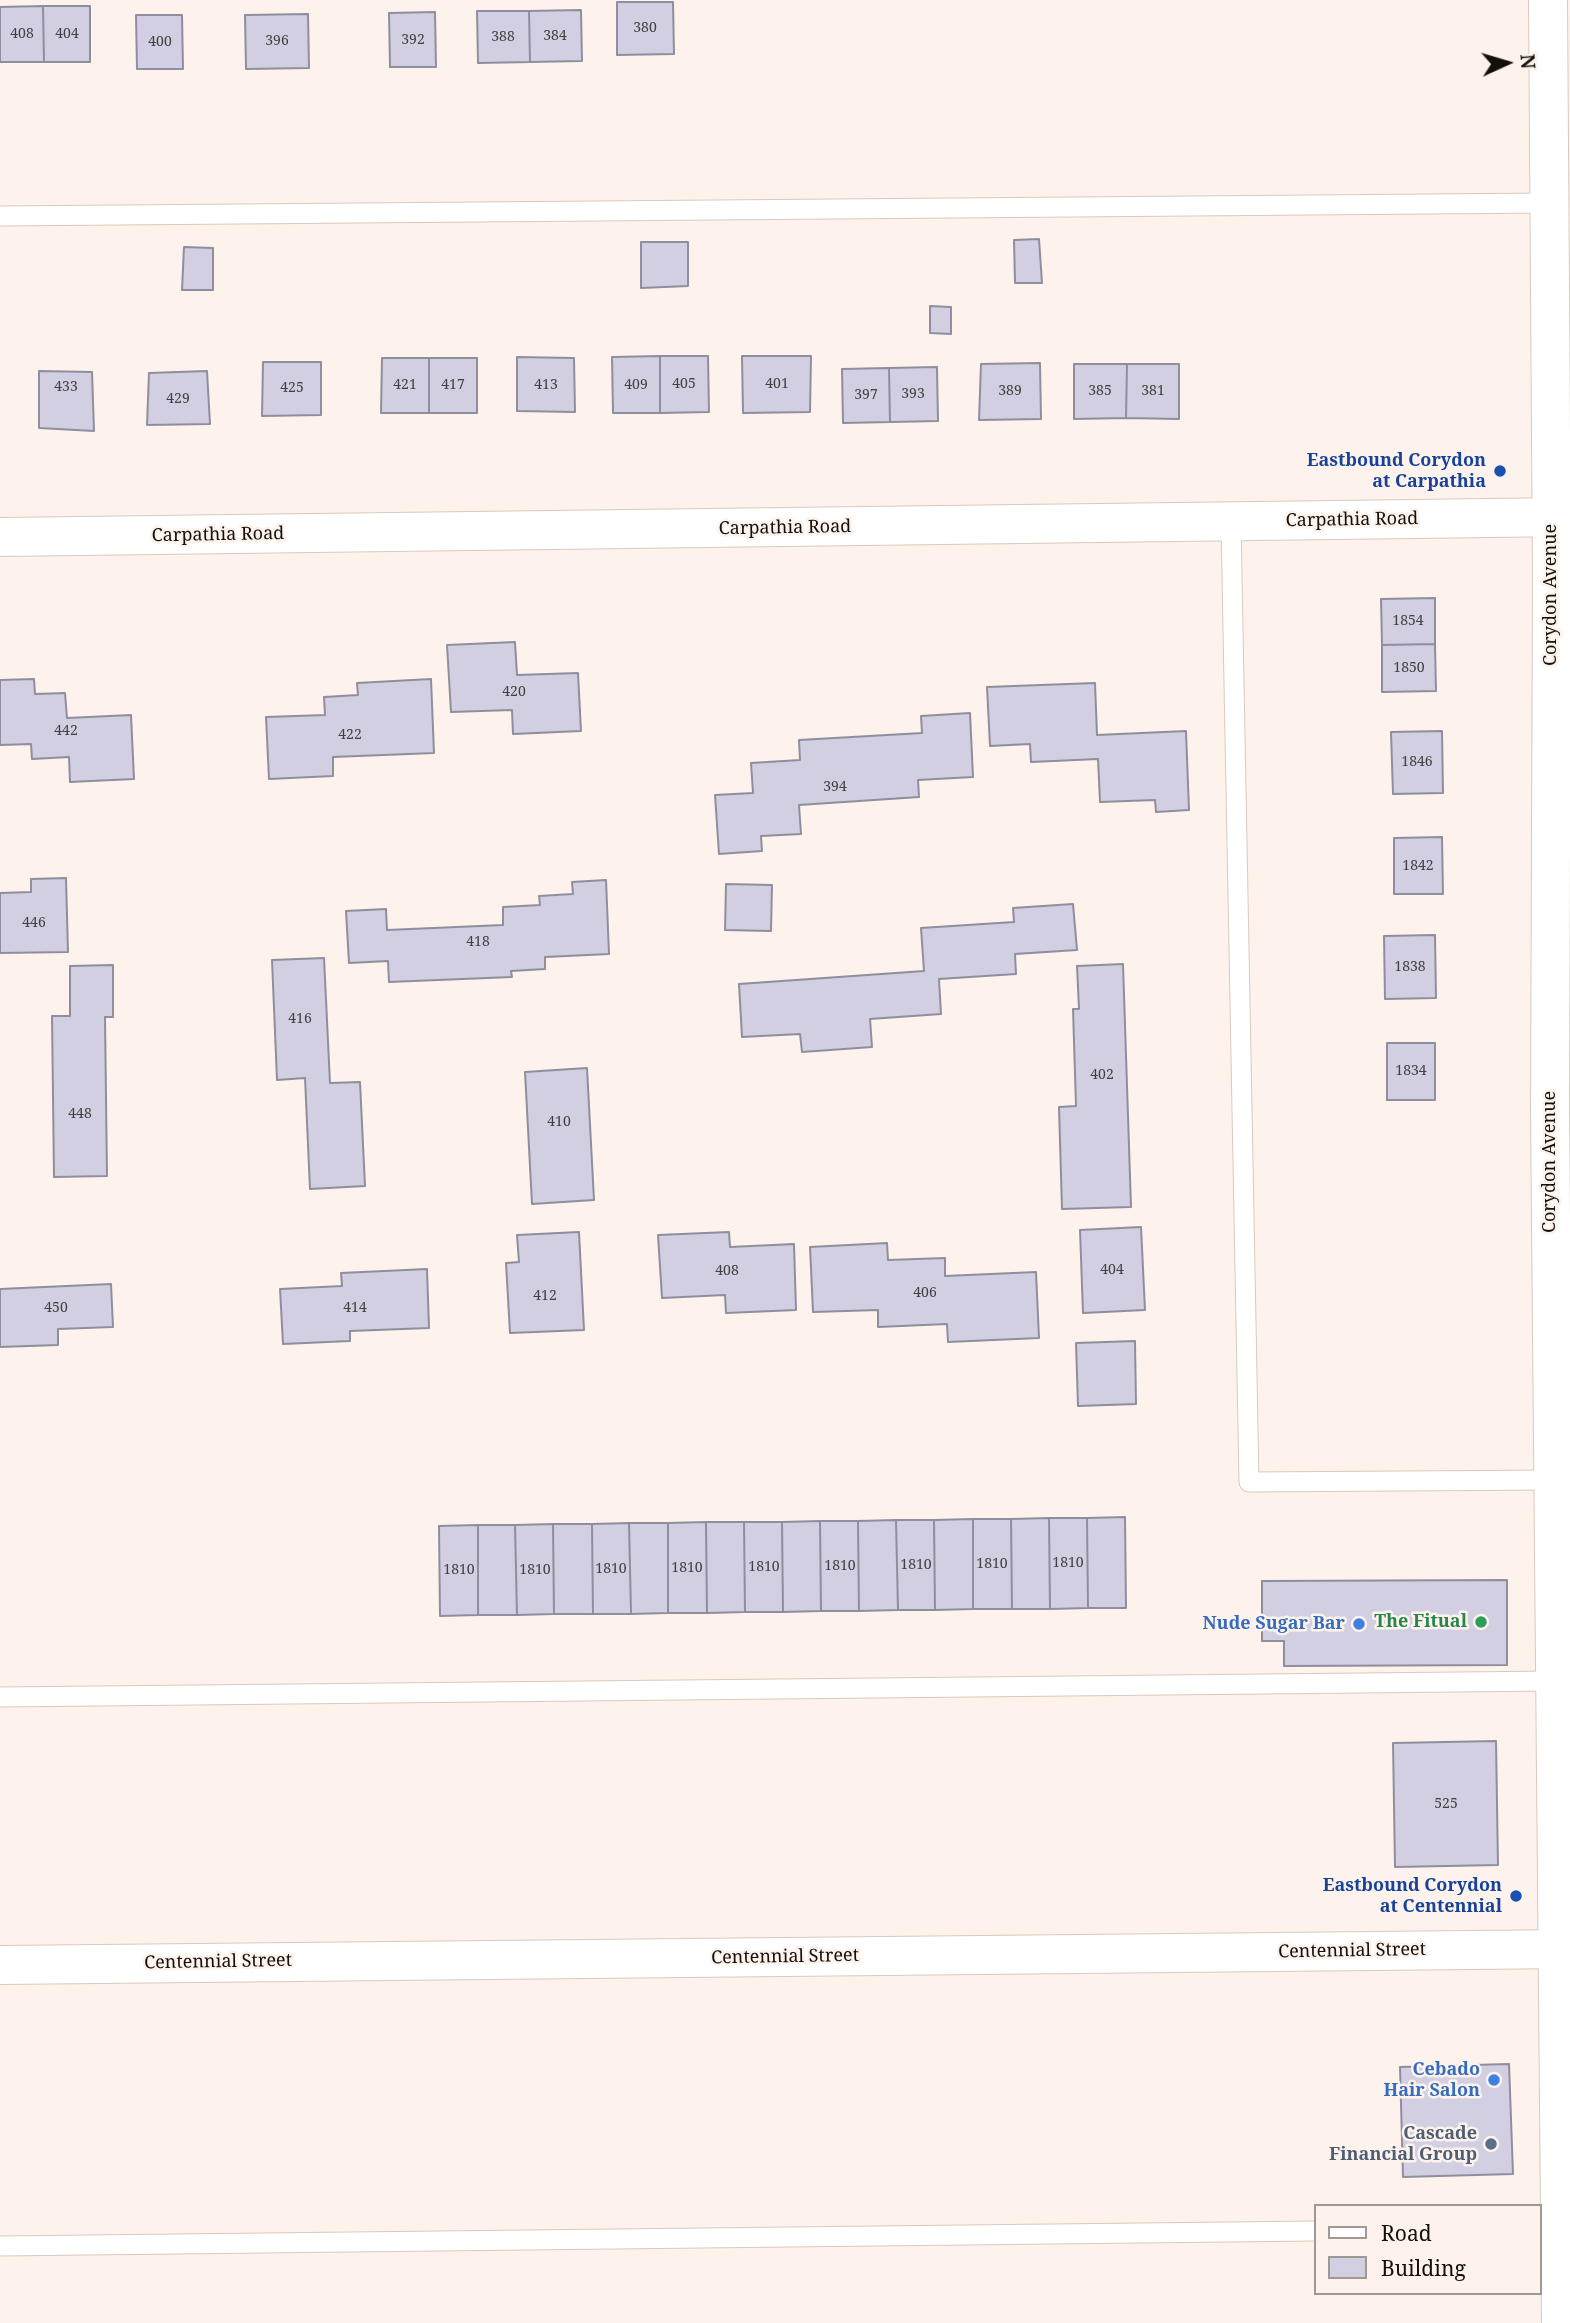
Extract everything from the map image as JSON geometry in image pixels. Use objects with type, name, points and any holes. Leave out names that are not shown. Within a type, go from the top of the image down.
[{"type":"street","name":"Corydon Avenue","points":[[1548,0],[1549,203],[1561,517],[1560,1166],[1553,1480],[1555,1681],[1564,1949],[1550,2229],[1561,2323]]},
{"type":"street","name":"Carpathia Road","points":[[0,537],[1561,517]]},
{"type":"street","name":"Centennial Street","points":[[0,1965],[1564,1949]]},
{"type":"lane","points":[[0,216],[1549,203]]},
{"type":"lane","points":[[1231,522],[1249,1482],[1553,1480]]},
{"type":"lane","points":[[0,1697],[1555,1681]]},
{"type":"lane","points":[[0,2246],[1314,2231]]},
{"type":"building","points":[[617,2],[673,2],[674,54],[617,55]]},
{"type":"building","points":[[43,6],[90,6],[90,62],[44,62]]},
{"type":"building","points":[[43,6],[44,62],[0,62],[0,7]]},
{"type":"building","points":[[581,10],[582,61],[530,62],[529,11]]},
{"type":"building","points":[[477,11],[529,11],[530,62],[478,63]]},
{"type":"building","points":[[435,12],[436,67],[390,67],[389,13]]},
{"type":"building","points":[[308,14],[309,68],[246,69],[245,15]]},
{"type":"building","points":[[136,15],[182,15],[183,69],[137,69]]},
{"type":"building","points":[[1039,239],[1042,283],[1015,283],[1014,240]]},
{"type":"building","points":[[641,242],[688,242],[688,286],[641,288]]},
{"type":"building","points":[[184,247],[213,248],[213,290],[182,290]]},
{"type":"building","points":[[930,306],[951,307],[951,334],[930,333]]},
{"type":"building","points":[[660,356],[660,413],[613,413],[612,357]]},
{"type":"building","points":[[660,356],[708,356],[709,412],[660,413]]},
{"type":"building","points":[[742,356],[811,356],[810,412],[743,413]]},
{"type":"building","points":[[517,357],[574,358],[575,412],[517,411]]},
{"type":"building","points":[[382,358],[429,358],[429,413],[381,413]]},
{"type":"building","points":[[429,358],[477,358],[477,413],[429,413]]},
{"type":"building","points":[[263,362],[321,362],[321,415],[262,416]]},
{"type":"building","points":[[1040,363],[1041,419],[979,420],[981,364]]},
{"type":"building","points":[[1074,364],[1127,364],[1126,418],[1074,419]]},
{"type":"building","points":[[1127,364],[1179,364],[1179,419],[1126,418]]},
{"type":"building","points":[[937,367],[938,421],[890,422],[889,368]]},
{"type":"building","points":[[889,368],[890,422],[843,423],[842,369]]},
{"type":"building","points":[[39,371],[92,372],[94,431],[39,428]]},
{"type":"building","points":[[207,371],[210,424],[147,425],[149,373]]},
{"type":"building","points":[[1435,598],[1435,644],[1382,645],[1381,599]]},
{"type":"building","points":[[515,642],[517,675],[578,673],[581,731],[513,734],[512,710],[451,712],[447,645]]},
{"type":"building","points":[[1435,644],[1436,691],[1382,692],[1382,645]]},
{"type":"building","points":[[34,679],[35,694],[65,693],[67,718],[131,715],[134,779],[70,782],[69,757],[32,759],[31,744],[0,745],[0,680]]},
{"type":"building","points":[[431,679],[434,753],[333,757],[333,776],[269,779],[266,717],[325,715],[324,697],[358,695],[357,683]]},
{"type":"building","points":[[1095,683],[1097,735],[1186,731],[1189,810],[1156,812],[1155,800],[1100,802],[1098,759],[1031,762],[1030,744],[990,746],[987,687]]},
{"type":"building","points":[[970,713],[973,777],[918,780],[919,797],[799,805],[801,834],[761,836],[762,851],[719,854],[715,795],[753,793],[751,763],[800,760],[799,740],[922,733],[921,716]]},
{"type":"building","points":[[1442,731],[1443,793],[1393,794],[1391,732]]},
{"type":"building","points":[[1442,837],[1443,894],[1394,894],[1394,838]]},
{"type":"building","points":[[66,878],[68,952],[0,953],[0,893],[31,892],[31,879]]},
{"type":"building","points":[[606,880],[609,954],[545,957],[545,969],[511,971],[512,977],[389,982],[388,961],[349,963],[346,911],[386,909],[387,930],[503,925],[503,907],[540,905],[539,896],[573,894],[572,882]]},
{"type":"building","points":[[726,884],[772,885],[771,931],[725,930]]},
{"type":"building","points":[[1073,904],[1077,950],[1015,954],[1016,974],[939,979],[941,1014],[870,1019],[872,1047],[802,1052],[800,1034],[742,1037],[739,984],[924,971],[921,928],[1014,922],[1013,908]]},
{"type":"building","points":[[1435,935],[1436,998],[1385,999],[1384,936]]},
{"type":"building","points":[[324,958],[330,1083],[360,1082],[365,1186],[310,1189],[305,1078],[277,1080],[272,960]]},
{"type":"building","points":[[1123,964],[1131,1207],[1062,1209],[1059,1107],[1076,1106],[1073,1009],[1079,1009],[1077,966]]},
{"type":"building","points":[[113,965],[113,1017],[105,1017],[107,1176],[54,1177],[52,1016],[70,1016],[70,966]]},
{"type":"building","points":[[1387,1043],[1435,1043],[1435,1100],[1387,1100]]},
{"type":"building","points":[[587,1068],[594,1200],[532,1204],[525,1072]]},
{"type":"building","points":[[1141,1227],[1145,1310],[1083,1313],[1080,1230]]},
{"type":"building","points":[[579,1232],[584,1330],[510,1333],[506,1263],[519,1262],[517,1235]]},
{"type":"building","points":[[729,1232],[730,1247],[794,1244],[796,1310],[726,1313],[725,1295],[662,1298],[658,1235]]},
{"type":"building","points":[[887,1243],[888,1260],[945,1258],[945,1276],[1036,1272],[1039,1338],[948,1342],[947,1324],[878,1327],[878,1310],[813,1312],[810,1247]]},
{"type":"building","points":[[427,1269],[429,1328],[350,1331],[350,1341],[283,1344],[280,1289],[342,1286],[341,1273]]},
{"type":"building","points":[[111,1284],[113,1327],[58,1329],[58,1345],[0,1347],[0,1289]]},
{"type":"building","points":[[1135,1341],[1136,1404],[1078,1406],[1076,1343]]},
{"type":"building","points":[[1125,1517],[1126,1608],[1088,1608],[1087,1518]]},
{"type":"building","points":[[1049,1518],[1087,1518],[1088,1608],[1050,1609]]},
{"type":"building","points":[[1049,1518],[1050,1609],[1012,1609],[1011,1519]]},
{"type":"building","points":[[973,1519],[1011,1519],[1012,1609],[973,1609]]},
{"type":"building","points":[[973,1519],[973,1609],[935,1610],[934,1520]]},
{"type":"building","points":[[896,1520],[934,1520],[935,1610],[898,1610]]},
{"type":"building","points":[[896,1520],[898,1610],[859,1611],[858,1521]]},
{"type":"building","points":[[820,1521],[858,1521],[859,1611],[821,1611]]},
{"type":"building","points":[[820,1521],[821,1611],[783,1612],[782,1522]]},
{"type":"building","points":[[706,1522],[744,1522],[745,1612],[707,1613]]},
{"type":"building","points":[[706,1522],[707,1613],[668,1613],[668,1523]]},
{"type":"building","points":[[744,1522],[782,1522],[783,1612],[745,1612]]},
{"type":"building","points":[[629,1523],[668,1523],[668,1613],[631,1614]]},
{"type":"building","points":[[629,1523],[631,1614],[593,1614],[592,1524]]},
{"type":"building","points":[[553,1524],[592,1524],[593,1614],[554,1614]]},
{"type":"building","points":[[553,1524],[554,1614],[517,1615],[515,1525]]},
{"type":"building","points":[[478,1525],[478,1615],[440,1616],[439,1526]]},
{"type":"building","points":[[478,1525],[515,1525],[517,1615],[478,1615]]},
{"type":"building","points":[[1507,1580],[1507,1665],[1284,1666],[1284,1641],[1262,1641],[1262,1581]]},
{"type":"building","points":[[1496,1741],[1498,1865],[1395,1867],[1393,1743]]},
{"type":"building","points":[[1509,2064],[1513,2174],[1403,2177],[1400,2067]]},
{"type":"place","name":"Eastbound Corydon at Carpathia","points":[[1500,471]]},
{"type":"place","name":"The Fitual","points":[[1481,1622]]},
{"type":"place","name":"Nude Sugar Bar","points":[[1359,1624]]},
{"type":"place","name":"Eastbound Corydon at Centennial","points":[[1516,1896]]},
{"type":"place","name":"Cebado Hair Salon","points":[[1494,2080]]},
{"type":"place","name":"Cascade Financial Group","points":[[1491,2144]]}]
